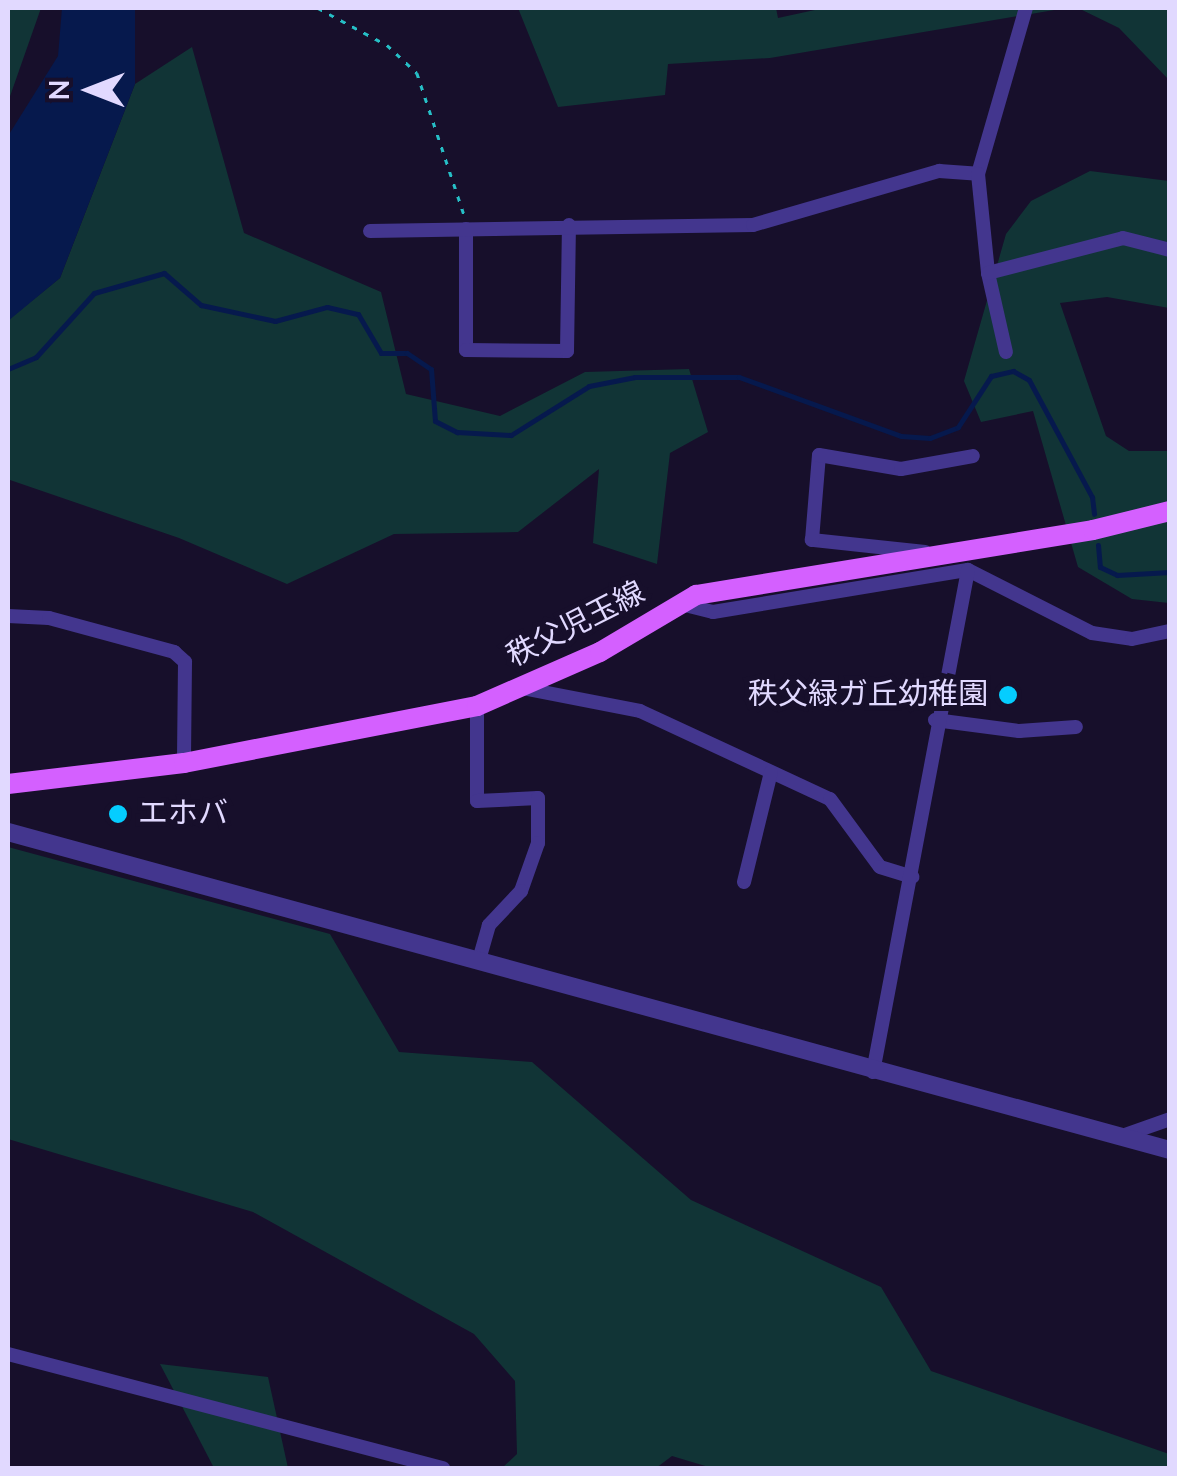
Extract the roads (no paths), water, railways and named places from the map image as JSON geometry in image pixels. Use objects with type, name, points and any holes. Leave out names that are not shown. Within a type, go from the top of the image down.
[{"type":"main road","name":"秩父児玉線","points":[[8,784],[184,764],[477,706],[522,688],[696,595],[1170,511]]},
{"type":"street","points":[[1006,352],[988,273],[978,174],[1026,8]]},
{"type":"street","points":[[370,231],[753,225],[939,171],[978,174]]},
{"type":"street","points":[[466,229],[466,350],[567,351],[569,225]]},
{"type":"street","points":[[988,273],[1122,238],[1170,250]]},
{"type":"street","points":[[942,554],[812,540],[819,456],[901,468],[972,456]]},
{"type":"street","points":[[873,1072],[912,877],[935,720],[968,570]]},
{"type":"street","points":[[681,604],[713,612],[968,570],[1092,633],[1132,638],[1170,631]]},
{"type":"street","points":[[8,616],[49,618],[174,652],[185,662],[184,764]]},
{"type":"street","points":[[522,688],[640,711],[830,800],[880,867],[912,877]]},
{"type":"street","points":[[477,706],[477,801],[538,798],[538,843],[521,891],[489,925],[479,961]]},
{"type":"street","points":[[935,720],[1018,731],[1076,728]]},
{"type":"street","points":[[744,882],[772,772]]},
{"type":"street","points":[[8,832],[1115,1139],[1170,1150]]},
{"type":"street","points":[[1115,1139],[1170,1119]]},
{"type":"street","points":[[8,1354],[443,1468]]},
{"type":"water","points":[[62,8],[135,8],[135,84],[60,278],[8,321],[8,136],[58,56]]},
{"type":"waterway","points":[[8,369],[36,357],[94,293],[164,273],[201,305],[275,321],[327,307],[358,314],[381,353],[407,353],[431,369],[435,421],[457,432],[511,435],[589,386],[635,377],[739,377],[901,436],[930,438],[958,427],[991,376],[1013,371],[1029,380],[1092,497],[1094,514]]},
{"type":"waterway","points":[[1098,545],[1100,567],[1117,575],[1170,572]]},
{"type":"place","name":"秩父緑ガ丘幼稚園","points":[[1008,695]]},
{"type":"place","name":"エホバ","points":[[118,814]]}]
